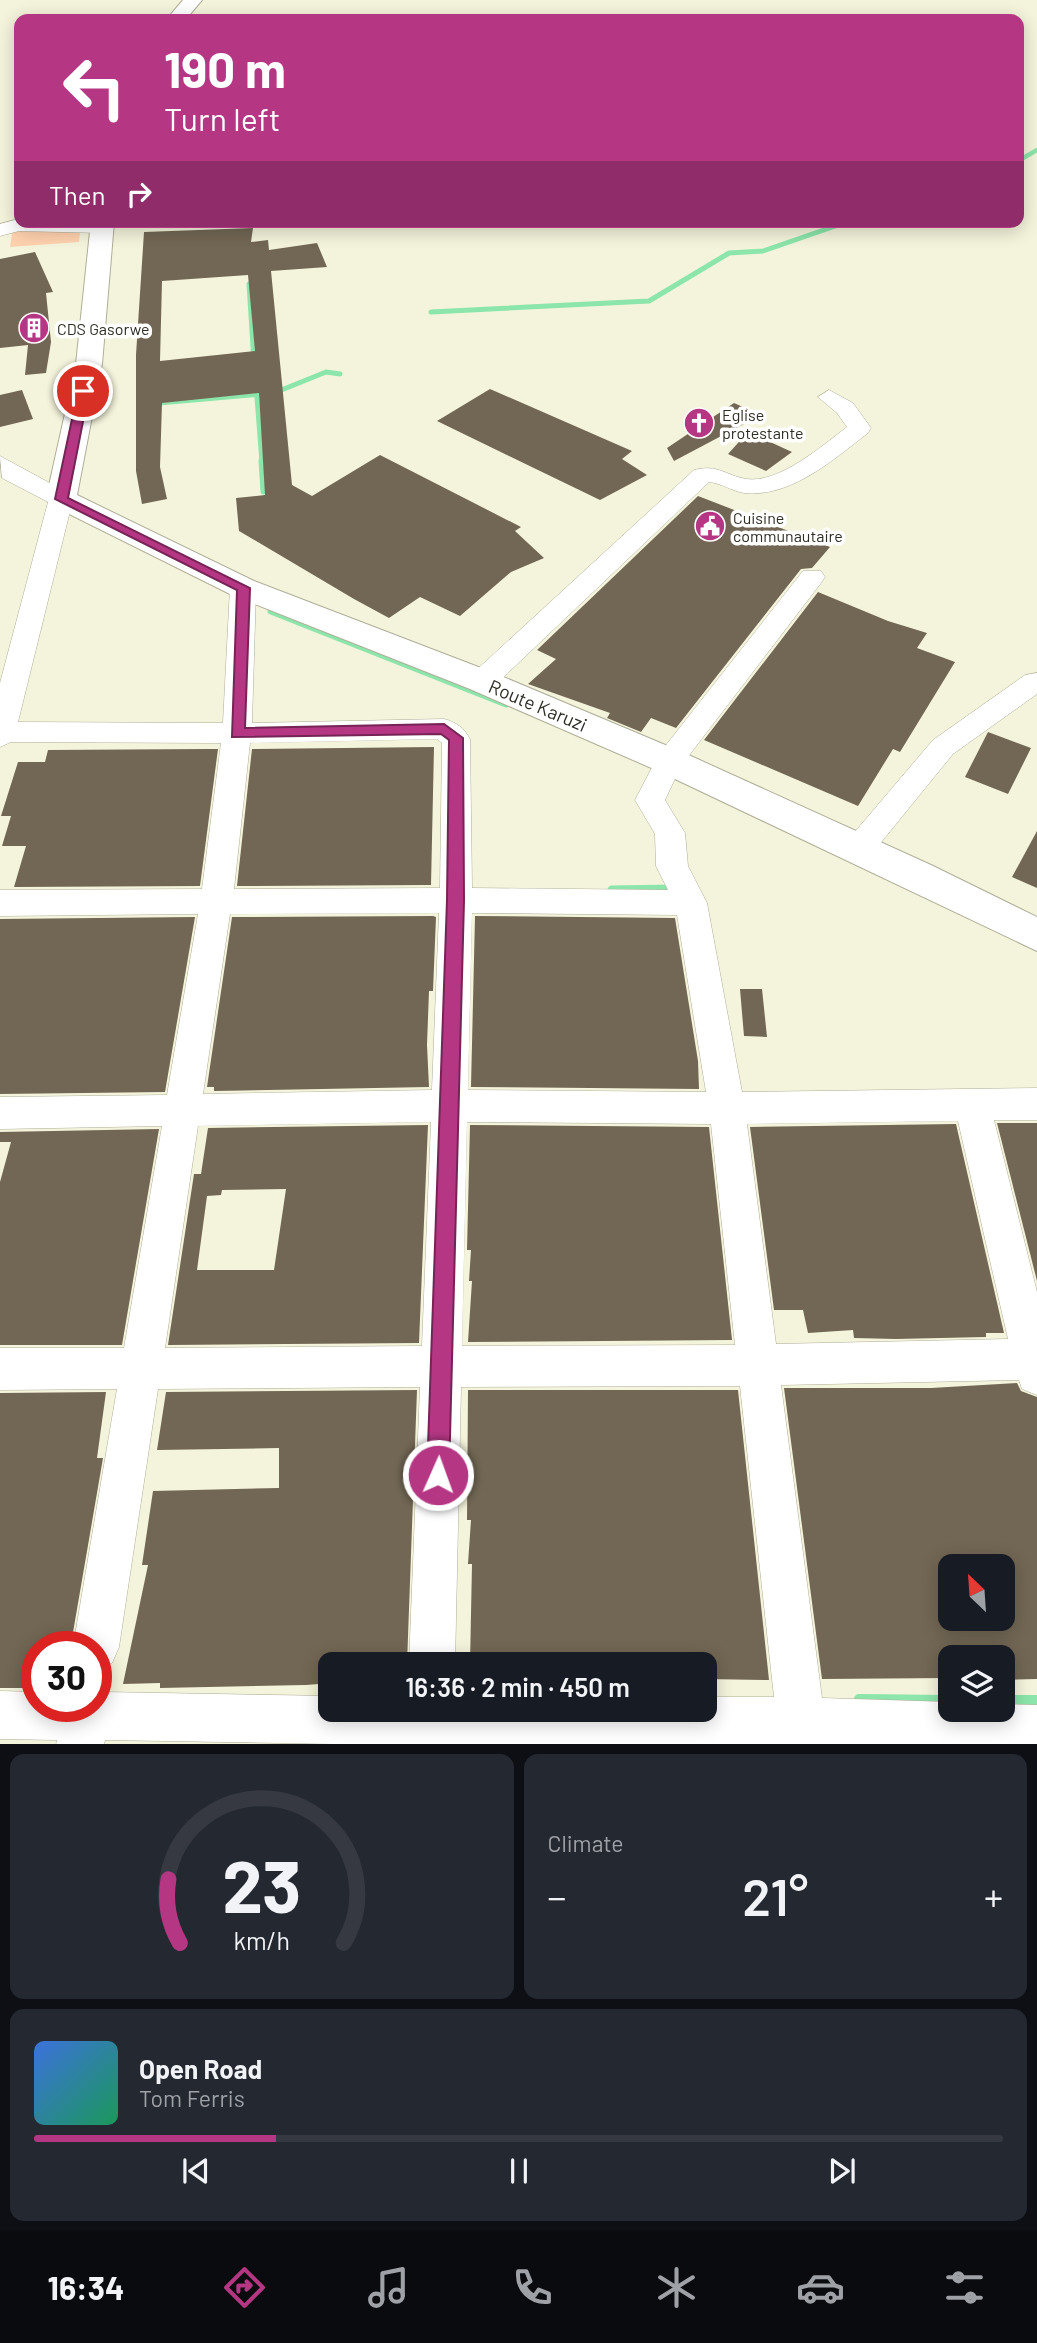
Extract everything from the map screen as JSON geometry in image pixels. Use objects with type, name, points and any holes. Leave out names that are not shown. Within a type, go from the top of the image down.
[{"type":"street","points":[[180,14],[193,0]]},
{"type":"street","points":[[103,228],[89,363],[61,499],[0,734],[444,729],[456,738],[456,900],[432,1652]]},
{"type":"street","points":[[482,681],[702,475],[718,473],[746,487],[774,483],[826,453],[860,428],[845,408],[829,397]]},
{"type":"street","points":[[0,463],[10,473],[61,499]]},
{"type":"street","name":"Route Karuzi","points":[[61,499],[243,588],[482,681],[669,761],[859,848],[1023,929]]},
{"type":"street","points":[[803,1733],[727,1108],[691,903],[672,866],[670,833],[650,800],[669,761],[812,578]]},
{"type":"street","points":[[99,1631],[144,1367],[216,903],[237,733],[243,588]]},
{"type":"street","points":[[859,848],[943,747],[1035,682]]},
{"type":"street","points":[[0,903],[456,900],[691,903]]},
{"type":"street","points":[[0,1113],[450,1106],[727,1108],[1037,1104]]},
{"type":"street","points":[[0,1369],[1036,1364],[972,1105]]},
{"type":"street","points":[[0,1715],[21,1717]]},
{"type":"street","points":[[83,1722],[431,1725],[803,1733],[1037,1728]]},
{"type":"shaded area","points":[[13,228],[80,228],[79,242],[10,247]]},
{"type":"building","points":[[253,228],[251,242],[268,240],[269,250],[317,243],[327,267],[271,271],[292,485],[312,496],[380,455],[521,527],[515,531],[544,558],[511,572],[460,616],[420,597],[389,618],[354,599],[239,531],[236,498],[265,495],[259,393],[162,403],[160,467],[167,499],[142,504],[136,471],[136,355],[144,232]],"holes":[[[248,275],[255,351],[160,361],[162,281]]]},
{"type":"building","points":[[35,252],[53,292],[46,293],[51,342],[46,373],[25,375],[28,345],[0,348],[0,259]]},
{"type":"building","points":[[490,389],[632,451],[622,459],[647,475],[600,500],[437,421]]},
{"type":"building","points":[[22,390],[33,419],[0,427],[0,395]]},
{"type":"building","points":[[734,403],[761,415],[674,461],[667,448]]},
{"type":"building","points":[[748,432],[792,452],[766,471],[728,454]]},
{"type":"building","points":[[698,496],[830,547],[812,568],[801,569],[676,728],[651,718],[641,732],[607,718],[610,713],[528,684],[556,659],[537,650]]},
{"type":"building","points":[[818,592],[888,621],[927,633],[917,648],[955,662],[900,752],[893,749],[858,806],[704,740]]},
{"type":"building","points":[[988,732],[1031,748],[1008,794],[965,777]]},
{"type":"building","points":[[434,747],[431,885],[237,886],[252,749]]},
{"type":"building","points":[[218,749],[200,886],[14,887],[26,846],[2,846],[11,816],[1,816],[18,762],[45,762],[48,750]]},
{"type":"building","points":[[1037,831],[1037,888],[1012,877]]},
{"type":"building","points":[[475,916],[675,918],[698,1061],[699,1089],[471,1087]]},
{"type":"building","points":[[195,917],[165,1092],[0,1094],[0,919]]},
{"type":"building","points":[[232,917],[436,917],[433,991],[429,991],[429,1087],[214,1091],[214,1087],[207,1087]]},
{"type":"building","points":[[740,989],[762,989],[767,1037],[744,1036]]},
{"type":"building","points":[[997,1123],[1037,1123],[1037,1281]]},
{"type":"building","points":[[956,1124],[1004,1333],[986,1333],[986,1337],[854,1338],[853,1330],[808,1333],[803,1310],[774,1310],[750,1127]]},
{"type":"building","points":[[428,1125],[419,1343],[168,1345],[194,1174],[201,1174],[208,1128]],"holes":[[[286,1189],[274,1270],[197,1270],[207,1196],[221,1195],[222,1190]]]},
{"type":"building","points":[[470,1125],[709,1127],[732,1340],[468,1342],[472,1281],[469,1281],[471,1250],[467,1250]]},
{"type":"building","points":[[159,1129],[122,1345],[0,1345],[0,1182],[11,1142],[0,1142],[0,1132]]},
{"type":"building","points":[[1017,1383],[1021,1391],[1037,1397],[1037,1679],[1015,1680],[1015,1645],[938,1645],[938,1678],[822,1679],[784,1388],[931,1388]]},
{"type":"building","points":[[417,1390],[407,1652],[318,1652],[318,1684],[160,1688],[160,1683],[123,1684],[148,1565],[142,1565],[153,1491],[279,1488],[279,1448],[157,1450],[166,1392]]},
{"type":"building","points":[[468,1390],[738,1390],[769,1680],[717,1679],[717,1652],[470,1652],[472,1564],[468,1564],[471,1520],[467,1520]]},
{"type":"building","points":[[106,1392],[97,1458],[103,1458],[73,1631],[21,1631],[21,1688],[0,1688],[0,1393]]},
{"type":"waterway","points":[[1024,158],[1037,150]]},
{"type":"waterway","points":[[431,312],[649,301],[729,253],[763,251],[830,228]]},
{"type":"waterway","points":[[249,284],[254,362]]},
{"type":"waterway","points":[[274,393],[326,372],[340,374]]},
{"type":"waterway","points":[[256,385],[257,394]]},
{"type":"waterway","points":[[159,403],[257,394]]},
{"type":"waterway","points":[[257,394],[262,462]]},
{"type":"waterway","points":[[257,394],[261,394]]},
{"type":"waterway","points":[[262,461],[264,491]]},
{"type":"waterway","points":[[271,611],[506,704]]},
{"type":"waterway","points":[[612,890],[676,889]]},
{"type":"waterway","points":[[859,1699],[938,1700]]},
{"type":"waterway","points":[[1015,1700],[1037,1700]]},
{"type":"place","name":"CDS Gasorwe","points":[[34,328]]},
{"type":"place","name":"Eglise protestante","points":[[699,423]]},
{"type":"place","name":"Cuisine communautaire","points":[[710,526]]},
{"type":"route","points":[[83,391],[61,499],[243,588],[237,733],[444,729],[456,738],[456,900],[438,1475]]}]
